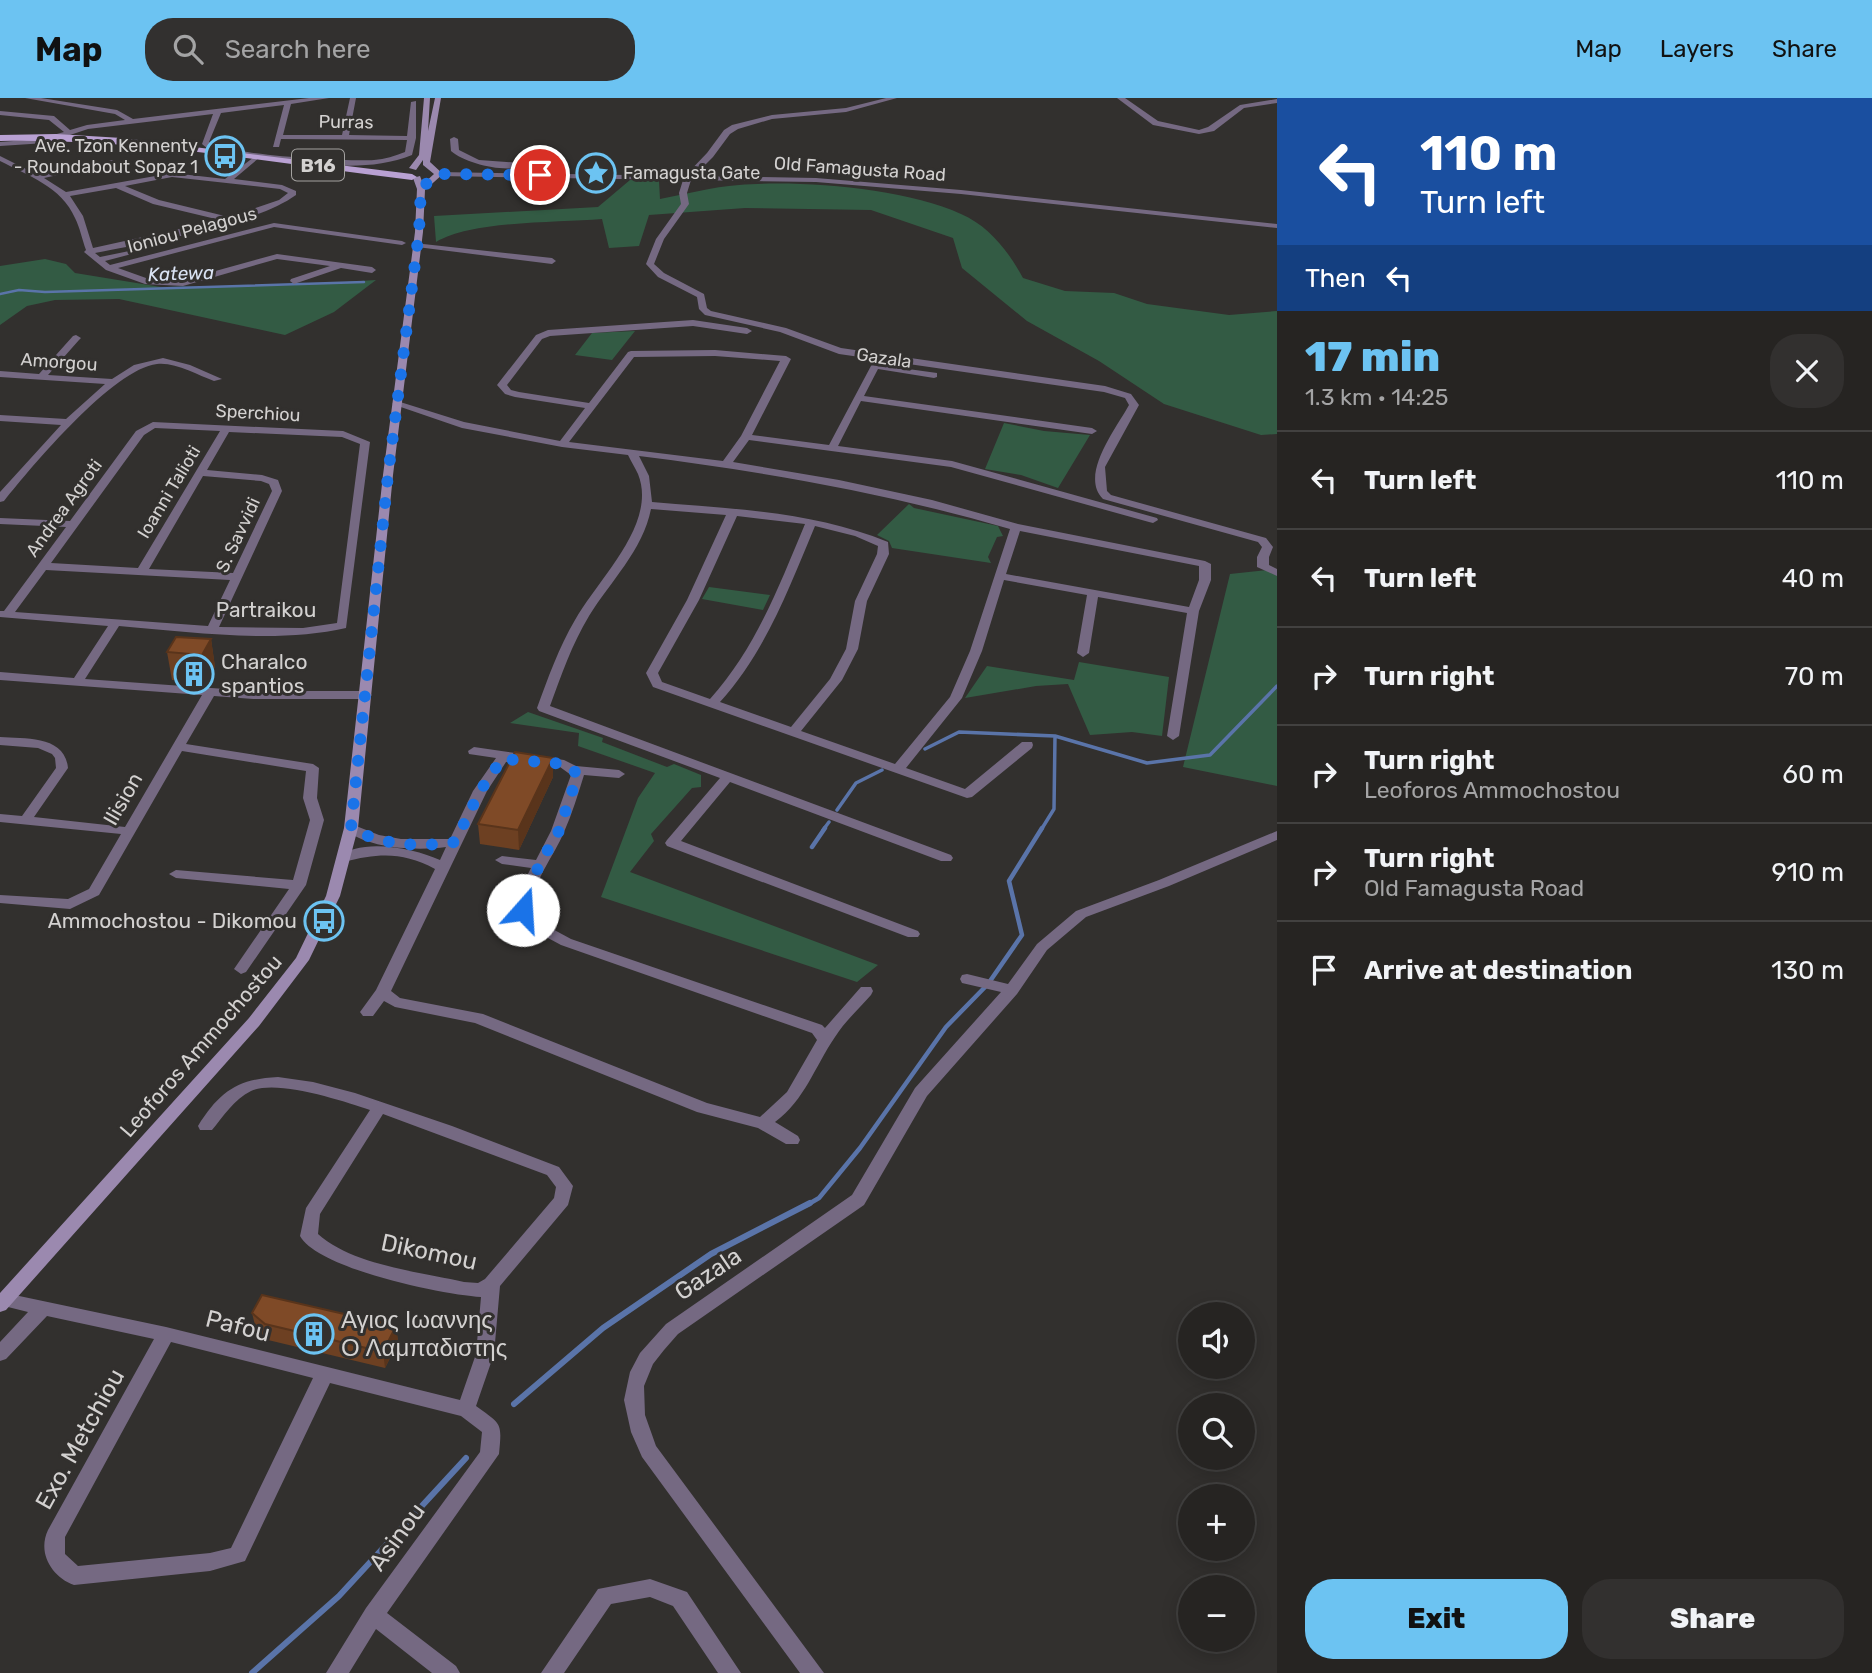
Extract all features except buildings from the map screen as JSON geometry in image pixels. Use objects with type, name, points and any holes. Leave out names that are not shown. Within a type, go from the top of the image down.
[{"type":"main road","name":"Leoforos Ammochostou","points":[[2,1303],[254,1022],[294,970],[326,913],[351,828],[417,245],[414,176],[423,155],[427,98]]},
{"type":"main road","points":[[436,173],[426,159],[438,98]]},
{"type":"main road","name":"B16","points":[[0,138],[63,135],[414,176]]},
{"type":"main road","points":[[414,176],[436,173]]},
{"type":"main road","points":[[414,176],[436,173]]},
{"type":"street","points":[[0,144],[63,135],[108,124],[326,98]]},
{"type":"street","points":[[345,138],[352,98]]},
{"type":"street","points":[[688,177],[710,155],[727,132],[735,127],[765,118],[845,110],[894,98]]},
{"type":"street","points":[[1120,98],[1156,122],[1199,132],[1211,129],[1242,106],[1277,102]]},
{"type":"street","points":[[33,99],[123,114],[131,121]]},
{"type":"street","points":[[218,111],[206,144],[344,163],[380,163],[406,156],[411,149],[414,102]]},
{"type":"street","points":[[94,109],[103,103]]},
{"type":"street","points":[[271,155],[281,137],[288,103]]},
{"type":"street","points":[[0,113],[51,118],[63,135]]},
{"type":"street","points":[[77,138],[84,131],[108,124]]},
{"type":"street","name":"Purras","points":[[281,137],[412,138]]},
{"type":"street","points":[[454,139],[455,151],[472,160],[498,165],[590,167],[593,170],[590,176]]},
{"type":"street","points":[[0,158],[38,177],[65,195],[80,219],[89,252],[99,260],[110,268],[160,284],[191,281],[273,257],[372,270]]},
{"type":"street","points":[[228,180],[257,158]]},
{"type":"street","points":[[38,177],[113,162]]},
{"type":"street","name":"Old Famagusta Road","points":[[436,173],[753,177],[890,186],[1277,226]]},
{"type":"street","points":[[65,195],[168,175],[282,187],[293,193],[289,198],[272,205],[228,219],[89,252]]},
{"type":"street","name":"Gazala","points":[[688,177],[683,193],[685,204],[659,238],[650,264],[664,278],[701,296],[704,309],[708,313],[783,330],[839,351],[1105,389],[1128,396],[1135,405],[1100,467],[1101,492],[1107,497],[1262,540],[1268,547],[1262,557],[1263,567],[1277,573]]},
{"type":"street","points":[[119,186],[156,202],[228,219]]},
{"type":"street","points":[[99,260],[249,221]]},
{"type":"street","name":"Ioniou Pelagous","points":[[110,268],[258,228],[284,225],[402,243]]},
{"type":"street","points":[[417,245],[552,261]]},
{"type":"street","points":[[294,281],[340,265]]},
{"type":"street","points":[[591,406],[518,395],[503,389],[502,385],[539,337],[548,333],[698,323],[782,337]]},
{"type":"street","points":[[41,377],[76,338]]},
{"type":"street","points":[[562,444],[633,354],[715,353],[786,359],[746,437],[726,464]]},
{"type":"street","points":[[0,499],[67,422],[116,382],[146,364],[169,362],[217,379]]},
{"type":"street","points":[[832,448],[875,366],[1108,398]]},
{"type":"street","name":"Amorgou","points":[[0,374],[116,382]]},
{"type":"street","points":[[859,398],[1092,431]]},
{"type":"street","points":[[397,404],[415,407],[462,425],[562,444],[726,464],[839,483],[932,503],[1016,527],[1205,564],[1205,580],[1193,611],[1173,736]]},
{"type":"street","points":[[0,418],[67,422]]},
{"type":"street","name":"Sperchiou","points":[[153,425],[343,434],[362,439]]},
{"type":"street","name":"Andrea Agroti","points":[[3,615],[43,566],[140,433],[153,425]]},
{"type":"street","name":"Ioanni Talioti","points":[[141,572],[226,429]]},
{"type":"street","points":[[746,437],[918,458],[988,471],[1153,520]]},
{"type":"street","name":"Partraikou","points":[[3,615],[212,630],[303,632],[342,626],[367,445],[362,439]]},
{"type":"street","points":[[632,453],[640,464],[645,505],[644,522],[627,558],[582,618],[543,708],[946,858]]},
{"type":"street","name":"S. Savvidi","points":[[201,473],[262,478],[277,486],[212,630]]},
{"type":"street","points":[[645,505],[811,523],[869,537],[884,544],[861,601],[852,649],[836,680],[794,732]]},
{"type":"street","points":[[732,514],[693,600],[652,673],[657,684],[967,794],[1027,745]]},
{"type":"street","points":[[0,521],[72,524]]},
{"type":"street","points":[[713,703],[733,684],[753,653],[811,523]]},
{"type":"street","points":[[898,769],[956,698],[976,651],[1016,527]]},
{"type":"street","points":[[43,566],[238,577]]},
{"type":"street","points":[[999,576],[1193,611]]},
{"type":"street","points":[[1083,653],[1093,593]]},
{"type":"street","points":[[78,682],[115,624]]},
{"type":"street","points":[[0,676],[210,692],[366,695]]},
{"type":"street","name":"Ilision","points":[[0,899],[57,904],[80,901],[94,892],[210,692]]},
{"type":"street","points":[[0,741],[43,745],[53,748],[63,759],[62,768],[26,820]]},
{"type":"street","points":[[178,747],[313,768],[310,798],[317,820],[299,885],[241,969]]},
{"type":"street","points":[[474,751],[564,764],[578,774],[558,833],[539,865],[523,910],[527,920],[536,928],[579,947],[817,1029],[825,1040]]},
{"type":"street","points":[[368,1012],[383,992],[442,867],[493,768],[502,759],[513,758]]},
{"type":"street","points":[[573,770],[619,774]]},
{"type":"street","points":[[728,778],[672,843],[913,934]]},
{"type":"street","points":[[0,818],[128,831]]},
{"type":"street","points":[[351,828],[366,837],[404,843],[433,845],[455,842]]},
{"type":"street","name":"Gazala","points":[[813,1673],[649,1451],[635,1421],[632,1396],[636,1379],[652,1348],[672,1329],[858,1200],[921,1092],[1012,990],[1042,947],[1082,914],[1277,835]]},
{"type":"street","points":[[344,858],[360,852],[383,851],[421,857],[442,867]]},
{"type":"street","points":[[502,860],[539,865]]},
{"type":"street","points":[[177,874],[299,885]]},
{"type":"street","points":[[967,979],[1012,990]]},
{"type":"street","points":[[763,1123],[785,1109],[815,1065],[825,1040],[866,991]]},
{"type":"street","points":[[383,992],[396,1002],[478,1018],[703,1108],[763,1123],[792,1140]]},
{"type":"street","name":"Dikomou","points":[[206,1126],[238,1090],[269,1081],[295,1083],[379,1108],[553,1171],[563,1180],[562,1200],[491,1284],[481,1290],[464,1289],[344,1258],[315,1245],[309,1236],[312,1213],[379,1108]]},
{"type":"street","points":[[466,1409],[485,1354],[491,1284]]},
{"type":"street","name":"Pafou","points":[[2,1303],[43,1308],[166,1334],[466,1409],[492,1429]]},
{"type":"street","points":[[0,1354],[43,1308]]},
{"type":"street","name":"Exo. Metchiou","points":[[166,1334],[55,1536],[55,1558],[74,1576],[210,1562],[238,1555],[325,1373]]},
{"type":"street","name":"Asinou","points":[[337,1673],[373,1615],[489,1454],[492,1429]]},
{"type":"street","points":[[552,1673],[605,1596],[650,1588],[680,1599],[730,1673]]},
{"type":"street","points":[[373,1615],[449,1673]]},
{"type":"green space","points":[[630,180],[659,181],[660,199],[719,187],[764,184],[821,185],[882,192],[938,205],[971,219],[997,241],[1023,278],[1065,291],[1114,293],[1147,304],[1229,315],[1277,311],[1277,434],[1261,435],[1164,404],[1099,361],[1027,321],[962,268],[953,238],[871,210],[745,208],[649,215],[639,246],[609,248],[602,219],[493,226],[452,235],[436,242],[434,216],[598,207]]},
{"type":"green space","points":[[45,259],[66,264],[75,273],[161,287],[298,285],[376,280],[334,312],[285,335],[119,299],[55,300],[27,306],[0,325],[0,266]]},
{"type":"green space","points":[[635,331],[612,360],[575,355],[592,333]]},
{"type":"green space","points":[[1004,423],[1044,431],[1090,435],[1058,488],[1021,475],[985,469]]},
{"type":"green space","points":[[909,504],[914,508],[998,526],[1003,536],[997,537],[988,557],[991,563],[892,548],[889,541],[877,535]]},
{"type":"green space","points":[[1277,569],[1277,786],[1183,767],[1230,574]]},
{"type":"green space","points":[[709,587],[770,595],[763,610],[702,599]]},
{"type":"green space","points":[[1079,662],[1169,677],[1162,736],[1132,732],[1090,735],[1068,684],[1036,686],[965,698],[987,666],[1074,680]]},
{"type":"green space","points":[[528,712],[603,738],[602,742],[667,767],[674,764],[701,775],[701,787],[692,788],[651,834],[654,841],[630,872],[878,965],[857,982],[601,897],[638,798],[655,773],[578,746],[579,733],[510,723]]},
{"type":"waterway","name":"Katewa","points":[[0,294],[19,290],[45,292],[364,282]]},
{"type":"waterway","points":[[1055,736],[1147,763],[1210,755],[1277,686]]},
{"type":"waterway","points":[[925,749],[959,732],[1055,736]]},
{"type":"waterway","points":[[1041,830],[1054,809],[1055,736]]},
{"type":"waterway","points":[[837,810],[856,783],[882,770]]},
{"type":"waterway","points":[[823,830],[829,822]]},
{"type":"waterway","points":[[812,847],[825,828]]},
{"type":"waterway","points":[[807,1205],[819,1198],[860,1148],[946,1027],[988,984],[1022,935],[1009,881],[1042,828]]},
{"type":"waterway","points":[[514,1404],[603,1328],[711,1254],[810,1203]]},
{"type":"waterway","points":[[252,1673],[339,1596],[466,1458]]},
{"type":"place","name":"Ave. Tzon Kennenty - Roundabout Sopaz 1","points":[[225,156]]},
{"type":"place","name":"Famagusta Gate","points":[[596,173]]},
{"type":"place","name":"Charalco spantios","points":[[194,674]]},
{"type":"place","name":"Ammochostou - Dikomou","points":[[324,921]]},
{"type":"place","name":"Αγιος Ιωαννης Ο Λαμπαδιστης","points":[[314,1334]]},
{"type":"route","points":[[523,910],[539,865],[558,833],[578,774],[564,764],[541,760],[502,759],[493,768],[455,842],[441,845],[404,843],[366,837],[351,828],[388,475],[412,270],[419,232],[421,188],[439,174],[540,175]]}]
